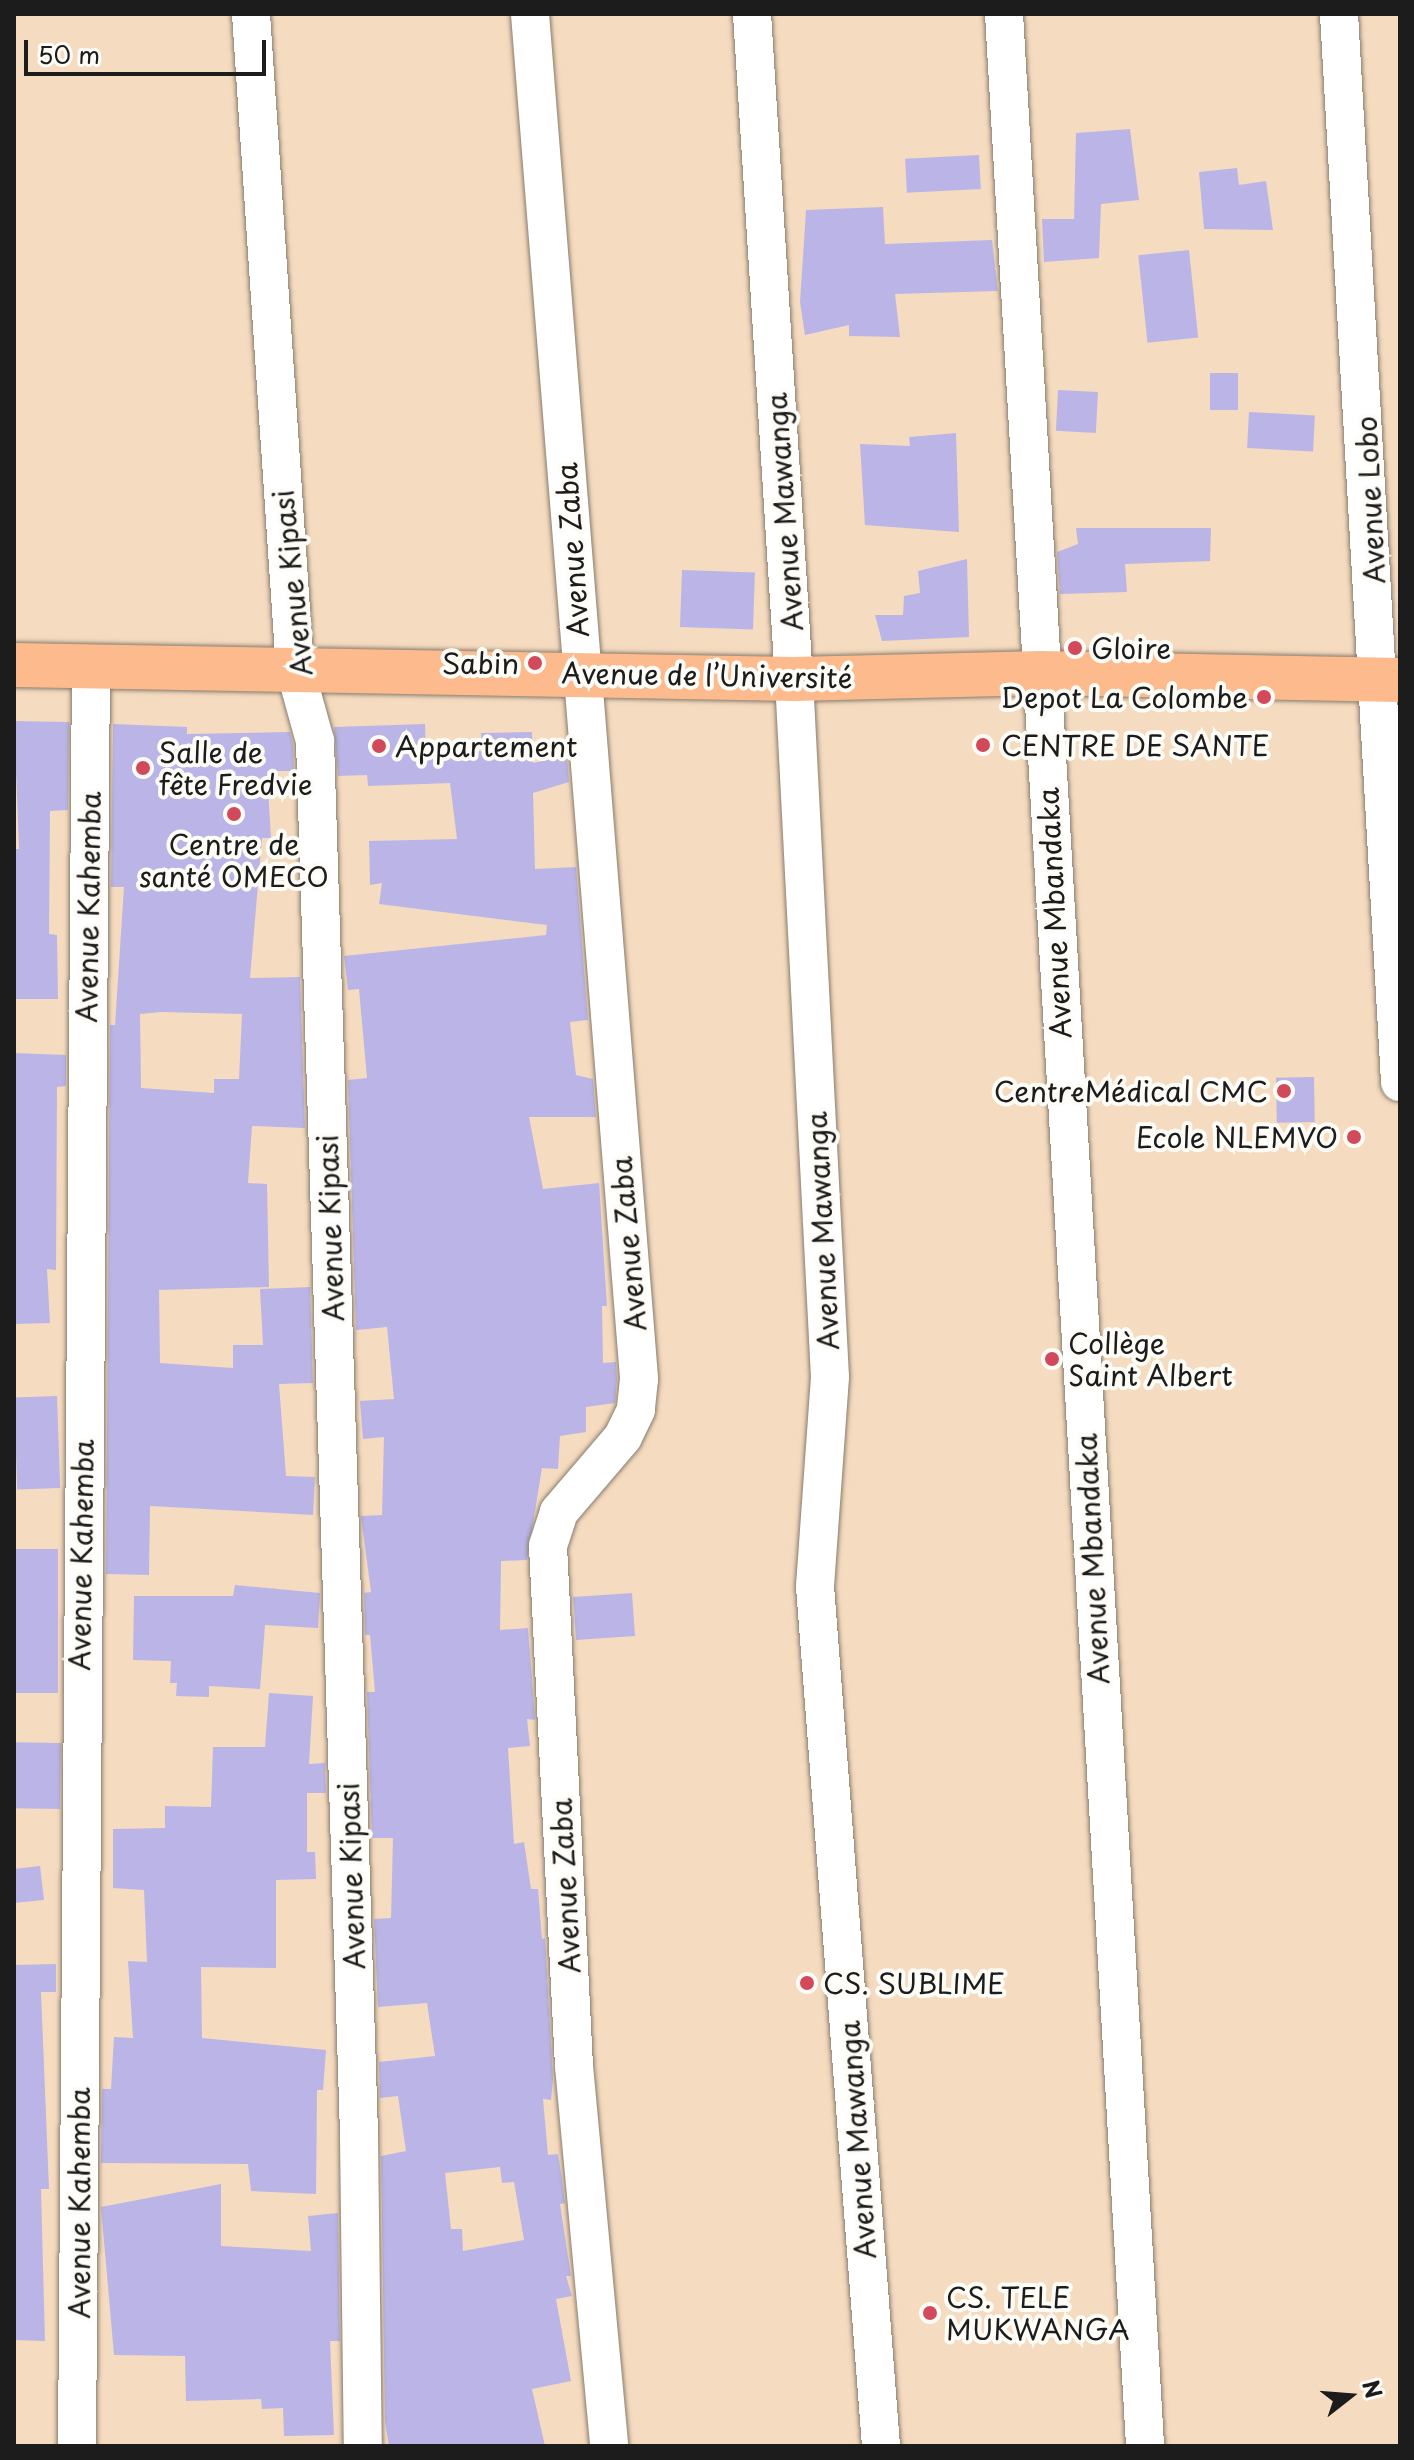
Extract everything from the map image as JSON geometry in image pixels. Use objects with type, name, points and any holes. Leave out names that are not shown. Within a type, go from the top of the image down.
[{"type":"main road","name":"Avenue de l’Université","points":[[14,665],[794,679],[1040,673],[1390,680]]},
{"type":"street","name":"Avenue Kipasi","points":[[251,14],[295,669],[315,741],[359,2137],[363,2446]]},
{"type":"street","name":"Avenue Zaba","points":[[530,14],[639,1379],[636,1410],[623,1437],[559,1512],[548,1546],[574,2066],[609,2446]]},
{"type":"street","name":"Avenue Mawanga","points":[[752,14],[794,679],[830,1377],[815,1586],[881,2446]]},
{"type":"street","points":[[1004,14],[1040,673]]},
{"type":"street","name":"Avenue Lobo","points":[[1339,14],[1390,680],[1400,1082]]},
{"type":"street","name":"Avenue Kahemba","points":[[77,2446],[91,665]]},
{"type":"street","name":"Avenue Mbandaka","points":[[1040,673],[1145,2446]]},
{"type":"building","points":[[1130,129],[1139,200],[1101,204],[1099,258],[1044,262],[1042,219],[1074,219],[1076,133]]},
{"type":"building","points":[[979,155],[981,189],[907,193],[905,159]]},
{"type":"building","points":[[1237,168],[1239,185],[1266,181],[1273,230],[1204,229],[1199,172]]},
{"type":"building","points":[[883,207],[885,244],[992,240],[998,291],[895,294],[900,337],[849,336],[849,325],[805,335],[800,302],[806,210]]},
{"type":"building","points":[[1189,250],[1198,338],[1147,343],[1138,255]]},
{"type":"building","points":[[1210,373],[1238,373],[1238,410],[1210,410]]},
{"type":"building","points":[[1058,390],[1098,392],[1096,433],[1056,431]]},
{"type":"building","points":[[1249,412],[1315,415],[1313,451],[1247,448]]},
{"type":"building","points":[[956,433],[959,532],[865,525],[860,444],[910,446],[909,437]]},
{"type":"building","points":[[1076,528],[1211,528],[1210,561],[1125,564],[1127,592],[1060,594],[1057,552],[1078,544]]},
{"type":"building","points":[[967,559],[969,637],[882,641],[875,615],[903,615],[904,596],[920,593],[918,571]]},
{"type":"building","points":[[682,570],[755,573],[753,630],[680,627]]},
{"type":"building","points":[[14,721],[69,722],[68,810],[50,811],[49,934],[57,935],[58,999],[14,999],[14,849],[19,849]]},
{"type":"building","points":[[113,724],[187,727],[187,734],[290,732],[294,771],[267,771],[271,838],[262,838],[250,978],[300,977],[305,1128],[252,1126],[248,1183],[267,1184],[269,1287],[159,1290],[160,1363],[233,1368],[233,1345],[263,1345],[260,1289],[310,1287],[313,1383],[279,1384],[286,1476],[315,1477],[313,1515],[150,1506],[149,1575],[106,1574],[110,1025],[115,1025],[124,887],[111,887]],"holes":[[[140,1014],[242,1014],[239,1079],[214,1079],[214,1093],[141,1088]]]},
{"type":"building","points":[[425,724],[426,758],[482,751],[481,733],[532,732],[533,763],[567,756],[569,782],[533,793],[535,869],[576,867],[588,1020],[570,1022],[576,1075],[593,1079],[596,1117],[529,1117],[543,1189],[599,1183],[607,1306],[602,1306],[603,1363],[616,1362],[617,1379],[615,1403],[586,1407],[586,1432],[560,1436],[558,1469],[542,1468],[527,1560],[501,1561],[500,1630],[528,1628],[535,1720],[527,1719],[530,1746],[508,1748],[514,1844],[524,1842],[531,1889],[538,1889],[542,1939],[545,1938],[553,2079],[551,2100],[543,2099],[548,2155],[558,2154],[562,2179],[565,2203],[560,2204],[571,2276],[566,2276],[572,2296],[556,2299],[571,2381],[532,2389],[545,2446],[389,2446],[385,2421],[381,2156],[406,2151],[398,2096],[380,2098],[379,2062],[435,2056],[427,2003],[378,2007],[374,1919],[391,1918],[393,1838],[372,1838],[367,1692],[375,1692],[370,1635],[365,1635],[364,1593],[371,1592],[361,1516],[382,1515],[384,1437],[363,1439],[360,1401],[394,1399],[387,1327],[356,1330],[348,1080],[367,1078],[359,989],[348,990],[344,956],[546,935],[547,925],[379,904],[382,883],[370,885],[369,841],[457,839],[450,783],[368,786],[367,775],[338,776],[334,727]],"holes":[[[500,2167],[502,2183],[514,2182],[524,2240],[463,2251],[462,2229],[451,2229],[445,2173]]]},
{"type":"building","points":[[14,1053],[66,1055],[66,1086],[57,1087],[56,1270],[47,1269],[50,1323],[14,1324]]},
{"type":"building","name":"CentreMédical CMC","points":[[1314,1077],[1315,1122],[1277,1123],[1276,1078]]},
{"type":"building","points":[[57,1396],[60,1488],[17,1489],[14,1398]]},
{"type":"building","points":[[14,1549],[58,1549],[58,1693],[14,1693]]},
{"type":"building","points":[[235,1585],[320,1593],[318,1628],[265,1625],[260,1689],[209,1686],[209,1697],[176,1696],[177,1683],[170,1683],[171,1661],[133,1660],[134,1596],[233,1596]]},
{"type":"building","points":[[632,1593],[635,1636],[576,1640],[573,1597]]},
{"type":"building","points":[[269,1693],[313,1696],[309,1764],[325,1763],[326,1793],[307,1793],[307,1852],[315,1852],[316,1879],[276,1880],[276,1968],[201,1967],[202,2038],[326,2050],[323,2090],[317,2090],[316,2194],[251,2191],[248,2164],[101,2163],[102,2089],[111,2089],[114,2037],[133,2038],[128,1961],[147,1962],[144,1890],[113,1888],[113,1829],[165,1828],[165,1806],[211,1807],[213,1747],[265,1747]]},
{"type":"building","points":[[14,1742],[61,1743],[60,1809],[14,1808]]},
{"type":"building","points":[[40,1866],[44,1900],[14,1903],[14,1869]]},
{"type":"building","points":[[56,1964],[56,1992],[41,1992],[49,2189],[41,2189],[45,2341],[14,2340],[14,1965]]},
{"type":"building","points":[[221,2184],[221,2246],[311,2251],[308,2216],[338,2213],[340,2341],[330,2341],[334,2435],[284,2436],[283,2408],[262,2409],[261,2399],[186,2401],[185,2356],[114,2355],[101,2207]]},
{"type":"place","name":"Gloire","points":[[1075,648]]},
{"type":"place","name":"Sabin","points":[[535,663]]},
{"type":"place","name":"Depot La Colombe","points":[[1264,697]]},
{"type":"place","name":"CENTRE DE SANTE","points":[[983,745]]},
{"type":"place","name":"Appartement","points":[[379,746]]},
{"type":"place","name":"Salle de fête Fredvie","points":[[143,768]]},
{"type":"place","name":"Centre de santé OMECO","points":[[234,814]]},
{"type":"place","name":"CentreMédical CMC","points":[[1284,1091]]},
{"type":"place","name":"Ecole NLEMVO","points":[[1354,1137]]},
{"type":"place","name":"Collège Saint Albert","points":[[1052,1359]]},
{"type":"place","name":"CS. SUBLIME","points":[[807,1983]]},
{"type":"place","name":"CS. TELE MUKWANGA","points":[[930,2313]]}]
